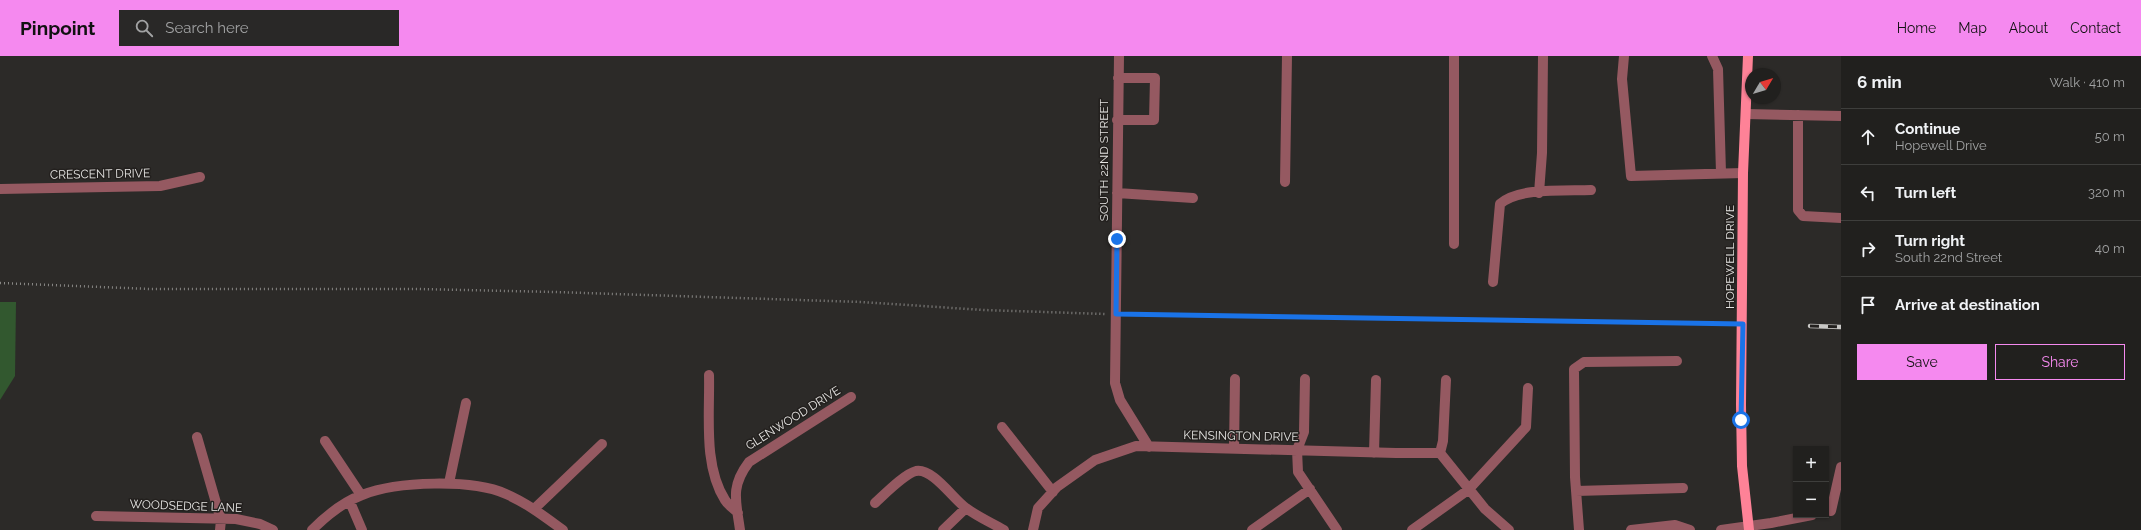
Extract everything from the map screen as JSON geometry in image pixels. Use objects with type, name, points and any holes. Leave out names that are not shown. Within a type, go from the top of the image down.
[{"type":"main road","name":"HOPEWELL DRIVE","points":[[1748,56],[1743,173],[1742,466],[1749,528]]},
{"type":"street","name":"SOUTH 22ND STREET","points":[[1118,56],[1115,383],[1120,400],[1149,447]]},
{"type":"street","points":[[1285,182],[1287,56]]},
{"type":"street","points":[[1454,56],[1454,244]]},
{"type":"street","points":[[1539,192],[1542,153],[1543,56]]},
{"type":"street","points":[[1624,56],[1622,79],[1631,176],[1743,173]]},
{"type":"street","points":[[1712,56],[1718,69],[1721,173]]},
{"type":"street","points":[[1117,120],[1154,120],[1155,78],[1118,78]]},
{"type":"street","points":[[1746,114],[1841,116]]},
{"type":"street","points":[[1798,115],[1798,210],[1803,216],[1841,218]]},
{"type":"street","name":"CRESCENT DRIVE","points":[[0,189],[160,186],[200,177]]},
{"type":"street","points":[[1493,282],[1500,204],[1511,196],[1539,192],[1591,190]]},
{"type":"street","points":[[1117,193],[1193,198]]},
{"type":"street","points":[[1579,530],[1576,491],[1574,369],[1584,362],[1677,361]]},
{"type":"street","points":[[709,375],[710,460],[725,501],[738,513]]},
{"type":"street","points":[[1234,449],[1235,379]]},
{"type":"street","points":[[1305,379],[1304,432],[1297,450],[1298,472],[1337,530]]},
{"type":"street","points":[[1374,453],[1376,380]]},
{"type":"street","points":[[1446,380],[1443,441],[1440,453],[1447,459],[1468,490],[1485,509],[1509,530]]},
{"type":"street","points":[[1412,530],[1468,490],[1526,426],[1528,388]]},
{"type":"street","name":"GLENWOOD DRIVE","points":[[740,530],[735,493],[739,475],[749,462],[851,397]]},
{"type":"street","points":[[449,483],[466,403]]},
{"type":"street","points":[[1002,427],[1053,492]]},
{"type":"street","points":[[197,437],[220,525]]},
{"type":"street","points":[[325,441],[361,495]]},
{"type":"street","points":[[534,509],[602,444]]},
{"type":"street","name":"KENSINGTON DRIVE","points":[[1033,530],[1038,508],[1053,492],[1095,460],[1136,446],[1374,453],[1440,453]]},
{"type":"street","points":[[1833,512],[1841,467]]},
{"type":"street","points":[[875,504],[907,476],[915,471],[923,471],[931,475],[966,508],[1004,530]]},
{"type":"street","points":[[312,530],[335,509],[361,495],[399,486],[449,483],[505,494],[534,509],[556,528]]},
{"type":"street","points":[[1576,491],[1683,488]]},
{"type":"street","points":[[1252,530],[1310,489]]},
{"type":"street","points":[[350,502],[362,530]]},
{"type":"street","points":[[943,530],[966,508]]},
{"type":"street","name":"WOODSEDGE LANE","points":[[96,516],[209,517],[220,525],[236,519],[260,524],[273,530]]},
{"type":"street","points":[[1721,530],[1749,528],[1797,518]]},
{"type":"street","points":[[1631,530],[1675,525],[1690,530]]},
{"type":"path","points":[[0,283],[151,289],[419,289],[554,292],[861,302],[984,310],[1116,314],[1743,324]]},
{"type":"green space","points":[[0,302],[16,302],[15,376],[0,400]]},
{"type":"railway","points":[[1810,326],[1841,327]]},
{"type":"route","points":[[1117,239],[1116,314],[1743,324],[1741,420]]}]
